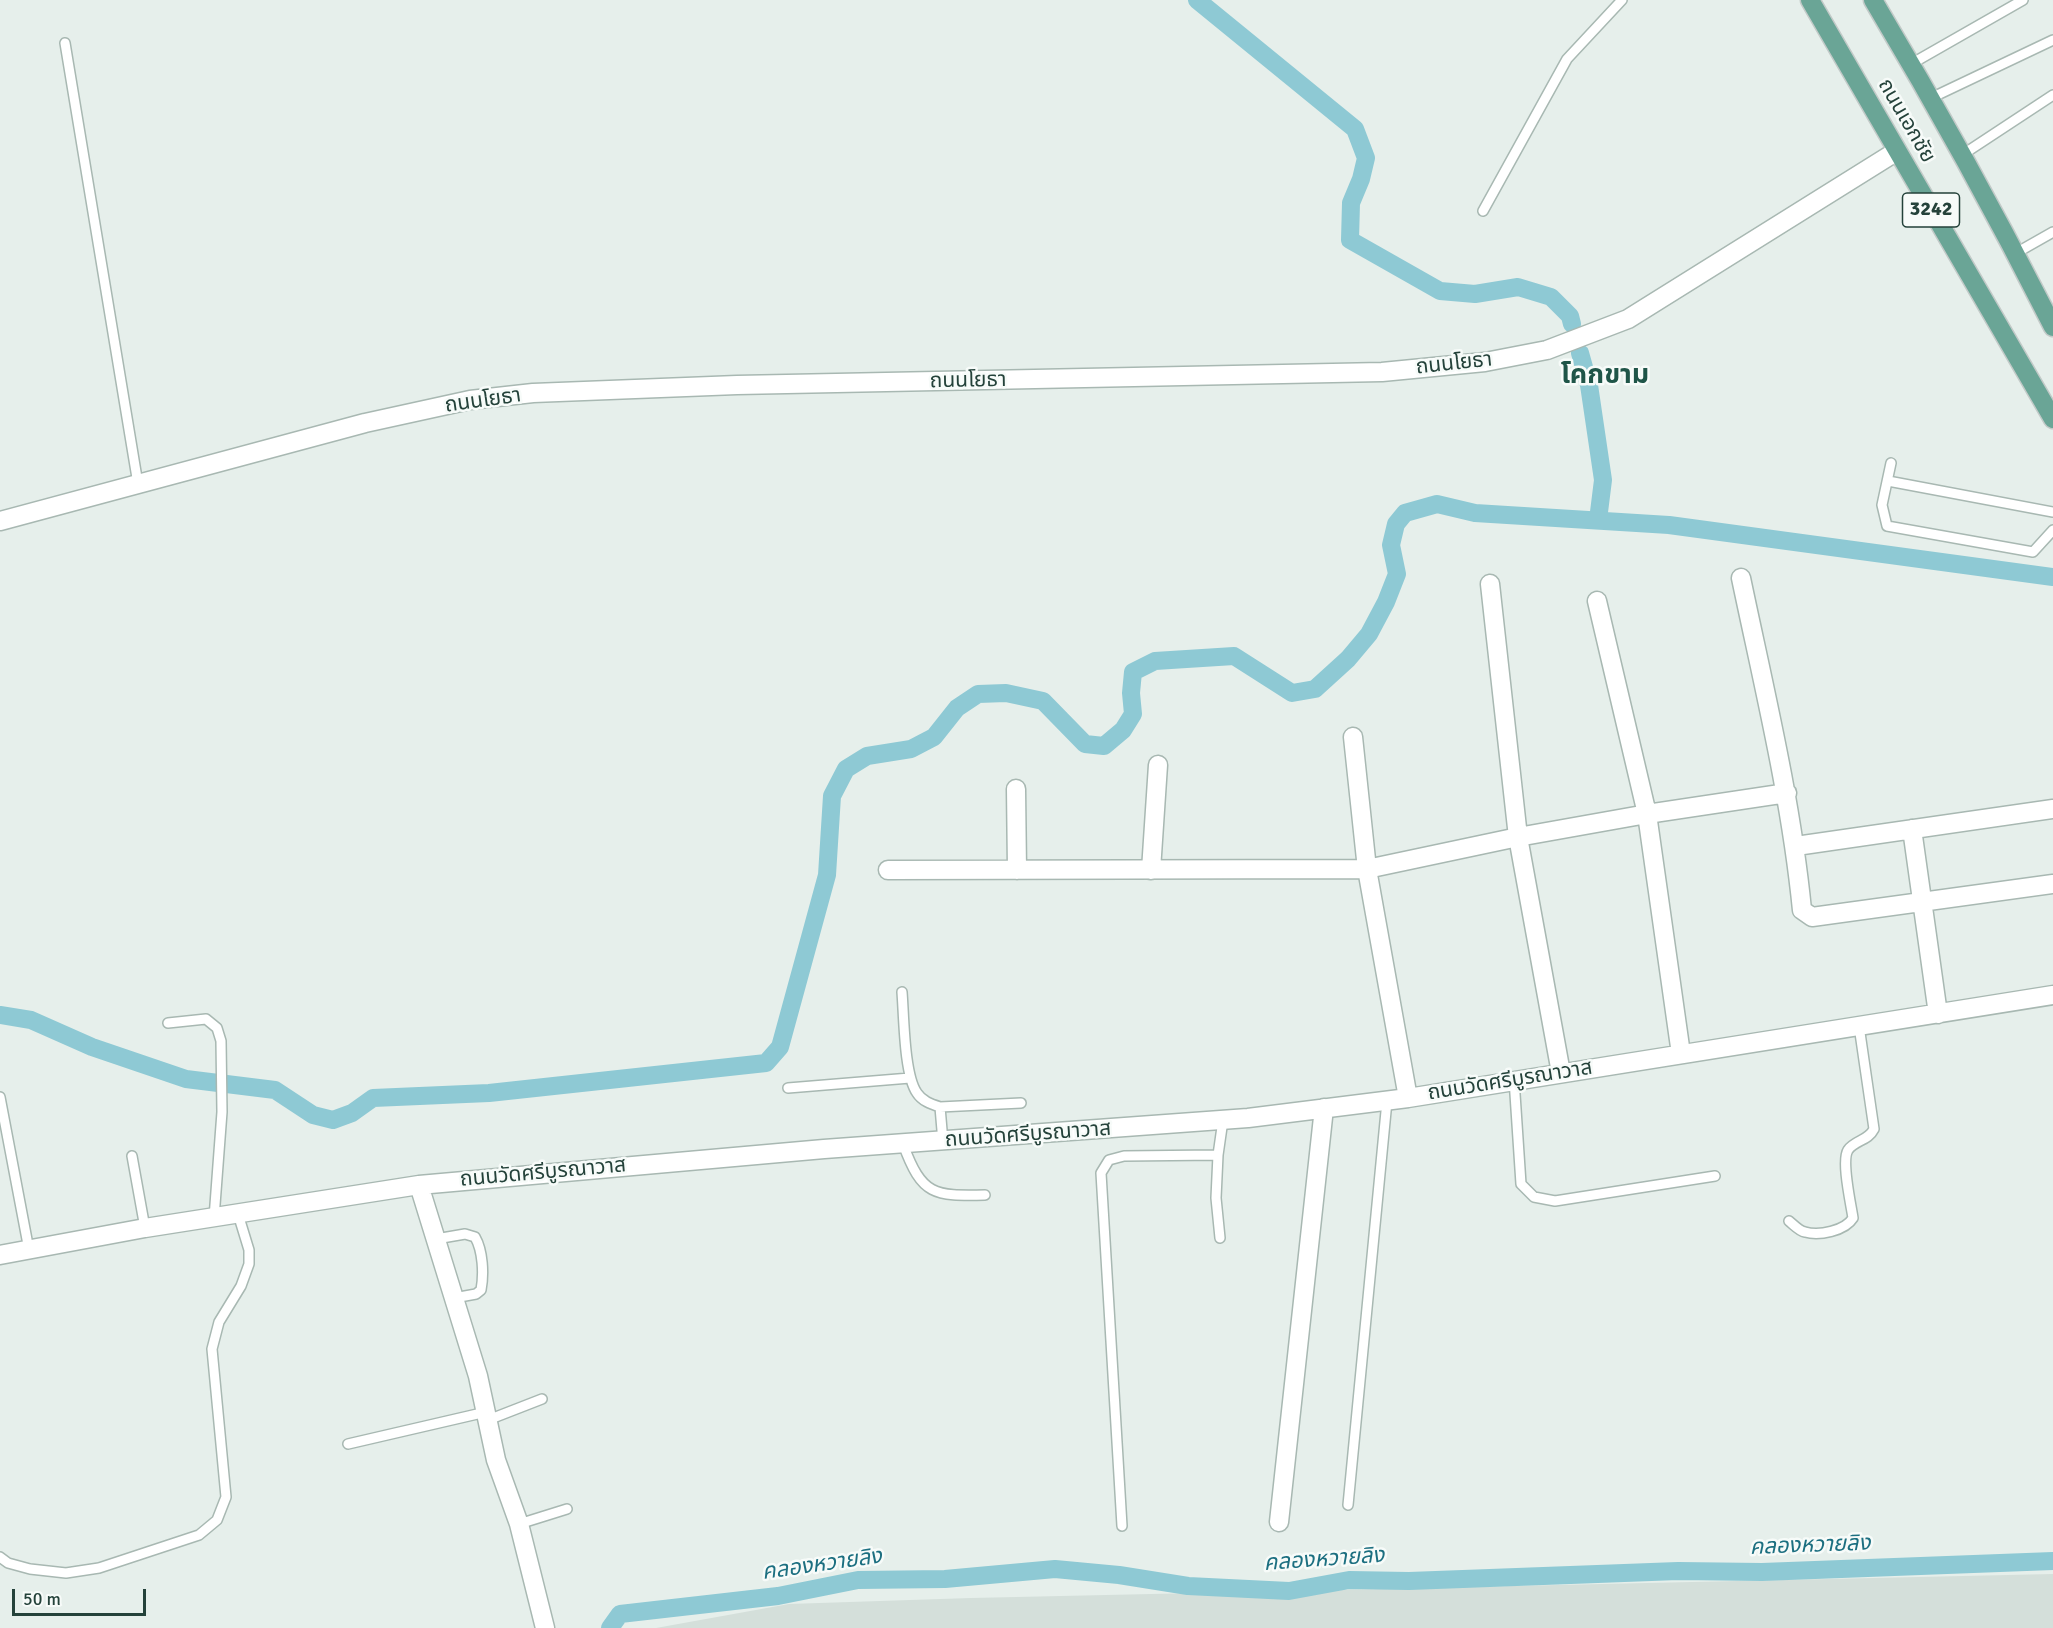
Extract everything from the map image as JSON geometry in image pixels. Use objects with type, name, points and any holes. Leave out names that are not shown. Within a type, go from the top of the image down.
[{"type":"main road","name":"ถนนเอกชัย","points":[[1810,0],[2053,419]]},
{"type":"main road","name":"ถนนเอกชัย","points":[[1873,0],[1931,98],[2016,253],[2053,327]]},
{"type":"street","name":"ถนนโยธา","points":[[0,521],[365,423],[470,400],[532,393],[738,385],[1382,372],[1485,362],[1547,350],[1628,319],[1897,151]]},
{"type":"street","points":[[1741,578],[1787,793],[1796,846],[1802,910],[1806,914],[1812,916],[2053,884]]},
{"type":"street","points":[[1490,584],[1518,837],[1561,1073]]},
{"type":"street","points":[[1597,601],[1647,814],[1681,1054]]},
{"type":"street","points":[[1353,737],[1367,869],[1408,1098]]},
{"type":"street","points":[[1151,870],[1158,765]]},
{"type":"street","points":[[1016,789],[1017,870]]},
{"type":"street","points":[[888,870],[1367,869],[1518,837],[1647,814],[1787,793]]},
{"type":"street","points":[[1796,846],[2053,809]]},
{"type":"street","points":[[1912,829],[1938,1014]]},
{"type":"street","name":"ถนนวัดศรีบูรณาวาส","points":[[0,1255],[145,1228],[419,1185],[596,1168],[1223,1120],[1387,1101],[2053,995]]},
{"type":"street","points":[[1279,1522],[1324,1108]]},
{"type":"street","points":[[419,1185],[478,1376],[496,1460],[519,1524],[544,1628]]},
{"type":"lane","points":[[1483,211],[1567,59],[1622,0]]},
{"type":"lane","points":[[1911,64],[2023,0]]},
{"type":"lane","points":[[1931,98],[2053,39]]},
{"type":"lane","points":[[65,43],[138,484]]},
{"type":"lane","points":[[1962,155],[2053,95]]},
{"type":"lane","points":[[2016,253],[2053,232]]},
{"type":"lane","points":[[1891,463],[1882,505],[1887,526],[2033,552],[2053,530]]},
{"type":"lane","points":[[1887,481],[2053,512]]},
{"type":"lane","points":[[902,992],[910,1078],[917,1094],[927,1102],[940,1107],[1021,1103]]},
{"type":"lane","points":[[168,1023],[206,1019],[217,1028],[221,1041],[222,1112],[214,1218]]},
{"type":"lane","points":[[1789,1221],[1802,1232],[1815,1234],[1843,1228],[1853,1218],[1846,1154],[1849,1147],[1871,1135],[1874,1129],[1859,1026]]},
{"type":"lane","points":[[788,1088],[910,1078]]},
{"type":"lane","points":[[1514,1079],[1521,1184],[1534,1197],[1555,1201],[1715,1176]]},
{"type":"lane","points":[[0,1097],[29,1250]]},
{"type":"lane","points":[[1348,1505],[1387,1101]]},
{"type":"lane","points":[[940,1107],[943,1142]]},
{"type":"lane","points":[[1220,1238],[1216,1198],[1218,1155],[1223,1120]]},
{"type":"lane","points":[[903,1144],[910,1164],[922,1182],[936,1192],[949,1196],[985,1195]]},
{"type":"lane","points":[[1122,1526],[1101,1173],[1109,1160],[1124,1156],[1218,1155]]},
{"type":"lane","points":[[132,1156],[145,1228]]},
{"type":"lane","points":[[0,1557],[8,1563],[54,1572],[66,1573],[99,1568],[200,1535],[217,1520],[226,1497],[212,1349],[219,1322],[241,1286],[249,1264],[249,1250],[238,1214]]},
{"type":"lane","points":[[436,1239],[465,1234],[475,1237],[480,1245],[483,1281],[481,1290],[476,1294],[454,1299]]},
{"type":"lane","points":[[348,1444],[487,1416],[542,1399]]},
{"type":"lane","points":[[519,1524],[567,1509]]},
{"type":"shaded area","points":[[2053,1574],[2053,1628],[656,1628],[789,1604]]},
{"type":"waterway","points":[[1197,0],[1355,129],[1366,158],[1361,179],[1351,203],[1350,240],[1440,291],[1475,294],[1518,287],[1551,297],[1570,316],[1572,324]]},
{"type":"waterway","points":[[1580,353],[1589,385],[1603,480],[1598,520]]},
{"type":"waterway","points":[[0,1015],[31,1020],[92,1047],[186,1079],[275,1090],[313,1115],[333,1120],[352,1113],[373,1098],[489,1093],[766,1063],[780,1047],[827,875],[832,796],[846,769],[867,756],[911,749],[934,737],[957,708],[978,694],[1006,693],[1043,701],[1085,744],[1104,746],[1123,730],[1133,714],[1131,693],[1133,672],[1155,661],[1234,656],[1292,693],[1315,689],[1348,659],[1369,634],[1386,602],[1397,574],[1391,545],[1396,524],[1405,513],[1437,504],[1475,513],[1669,525],[2053,577]]},
{"type":"waterway","name":"คลองหวายลิง","points":[[610,1628],[620,1614],[778,1596],[858,1580],[945,1579],[1055,1569],[1119,1575],[1188,1586],[1289,1591],[1349,1580],[1409,1581],[1678,1571],[1762,1572],[2053,1561]]},
{"type":"district","name":"โคกขาม","points":[[1605,376]]}]
